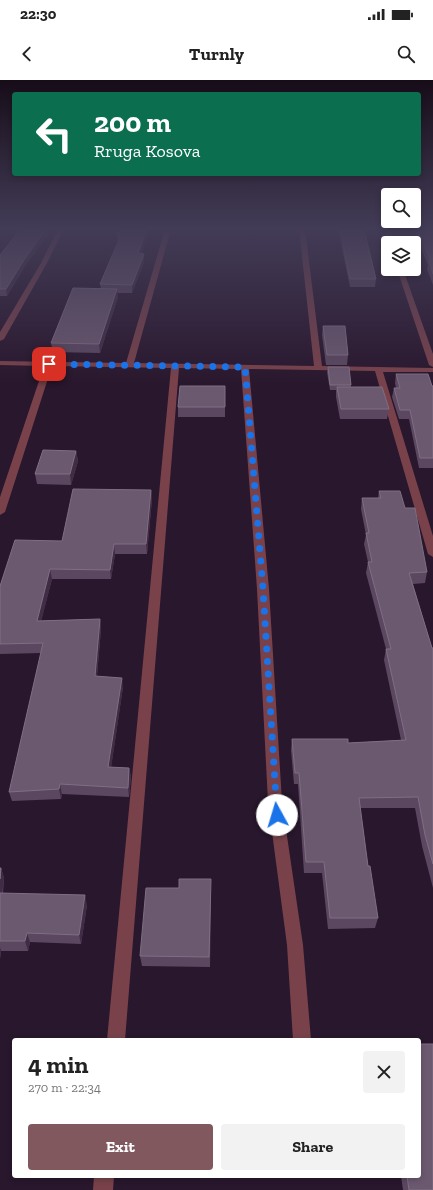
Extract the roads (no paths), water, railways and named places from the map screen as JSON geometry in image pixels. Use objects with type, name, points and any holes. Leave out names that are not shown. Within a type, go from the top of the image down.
[{"type":"street","points":[[0,339],[34,281]]},
{"type":"street","points":[[129,366],[153,281]]},
{"type":"street","points":[[308,281],[318,368]]},
{"type":"street","points":[[404,281],[433,365]]},
{"type":"street","points":[[0,362],[129,366],[433,370]]},
{"type":"street","points":[[0,512],[49,364]]},
{"type":"street","points":[[116,1038],[175,366]]},
{"type":"street","points":[[245,367],[263,589],[275,802],[295,945],[302,1038]]},
{"type":"street","points":[[378,369],[433,554]]},
{"type":"street","points":[[103,1190],[104,1178]]}]
